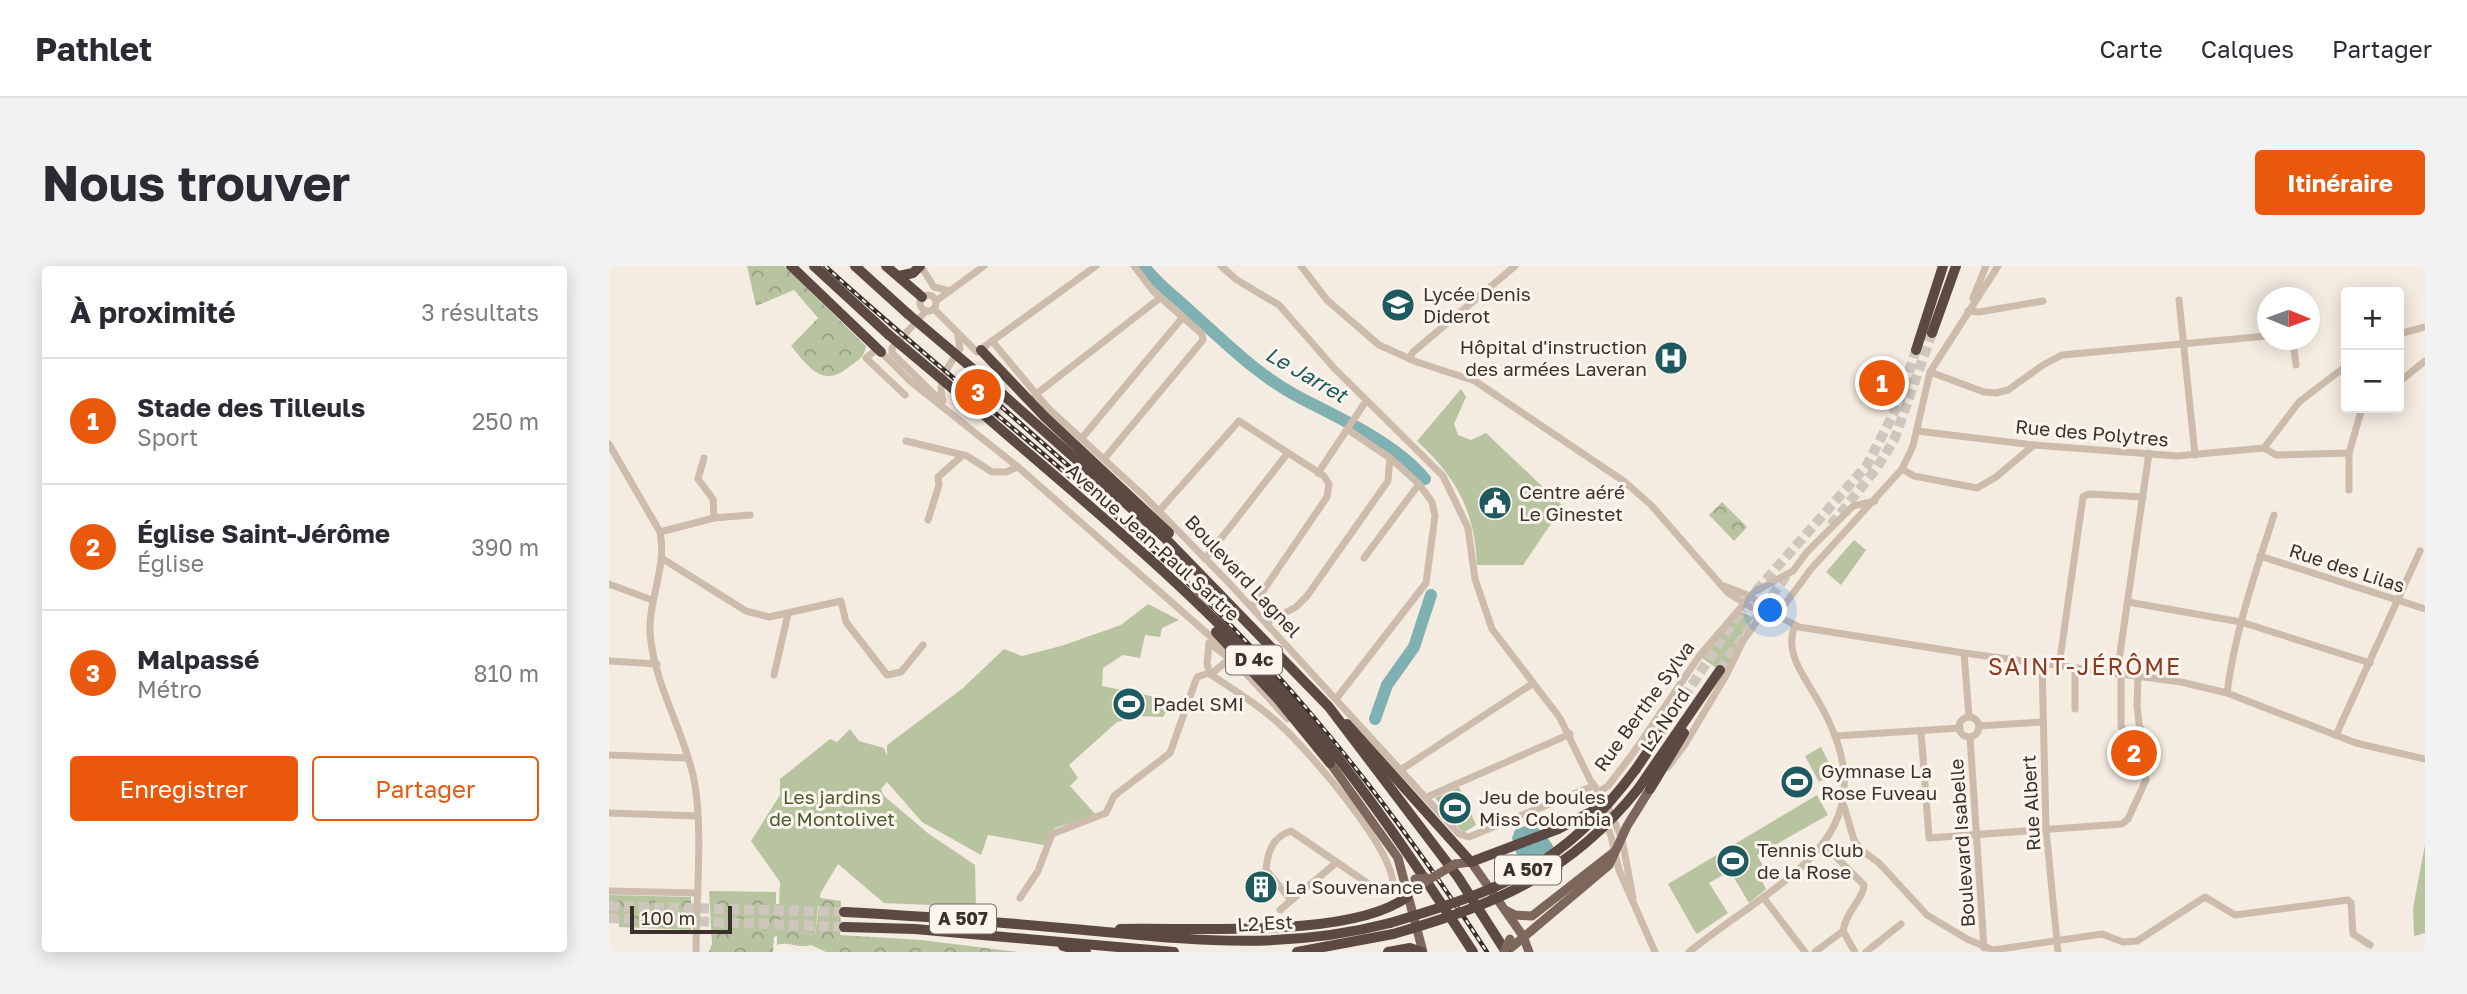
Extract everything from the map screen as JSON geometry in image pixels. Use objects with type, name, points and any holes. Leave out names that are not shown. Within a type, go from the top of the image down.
[{"type":"highway","points":[[791,266],[879,350]]},
{"type":"highway","name":"Avenue Jean-Paul Sartre","points":[[814,266],[889,335],[1147,556],[1254,660],[1344,763],[1473,952]]},
{"type":"highway","name":"Avenue Jean-Paul Sartre","points":[[855,266],[1165,538],[1285,661],[1332,703],[1508,948]]},
{"type":"highway","points":[[886,266],[929,301]]},
{"type":"highway","points":[[1916,351],[1943,266]]},
{"type":"highway","points":[[1932,333],[1956,266]]},
{"type":"highway","points":[[899,276],[913,273],[921,267]]},
{"type":"highway","points":[[977,350],[1168,532],[1285,661]]},
{"type":"highway","points":[[1147,556],[1278,699],[1330,763]]},
{"type":"highway","name":"L2 Nord","points":[[1638,789],[1720,670],[1716,682],[1650,789]]},
{"type":"highway","points":[[1332,703],[1471,862],[1593,811],[1636,769]]},
{"type":"highway","name":"L2 Nord","points":[[1636,769],[1659,735]]},
{"type":"highway","name":"L2 Est","points":[[844,912],[1081,930],[1156,939],[1230,942],[1337,935],[1391,928],[1463,902],[1550,858],[1591,825],[1636,769]]},
{"type":"highway","name":"L2 Est","points":[[1297,952],[1391,928],[1467,913],[1534,881],[1597,833],[1638,789]]},
{"type":"highway","points":[[1081,930],[1286,927],[1393,908],[1407,897]]},
{"type":"highway","name":"A 507","points":[[844,928],[915,929],[1174,952]]},
{"type":"highway","points":[[1039,939],[1086,952]]},
{"type":"highway","points":[[1388,952],[1410,948],[1422,952]]},
{"type":"main road","points":[[1330,763],[1398,858],[1422,952]]},
{"type":"main road","points":[[1508,948],[1520,933],[1609,865],[1631,817],[1650,789]]},
{"type":"main road","points":[[1505,910],[1515,915],[1532,916],[1614,852]]},
{"type":"main road","points":[[1407,897],[1421,881],[1455,864],[1471,862],[1520,933],[1529,952]]},
{"type":"street","points":[[947,408],[892,353],[892,348],[929,301],[950,291],[984,266]]},
{"type":"street","points":[[921,267],[929,301],[958,334],[977,350],[1096,266]]},
{"type":"street","points":[[1104,459],[1203,340],[1202,334],[1160,298],[1136,273],[1134,266]]},
{"type":"street","points":[[1221,266],[1237,280],[1279,305],[1366,401],[1443,476],[1468,528],[1475,579],[1483,609],[1498,640],[1570,734],[1595,789],[1597,803],[1614,852],[1655,952]]},
{"type":"street","points":[[1301,266],[1327,300],[1365,335],[1409,359],[1475,381],[1625,482],[1651,505],[1728,593],[1758,611],[1770,612]]},
{"type":"street","points":[[1409,359],[1413,352],[1515,266]]},
{"type":"street","points":[[1968,311],[1986,266]]},
{"type":"street","points":[[1650,789],[1684,746],[1743,641],[1759,618],[1783,607],[1804,576],[1902,470],[1917,431],[1930,372],[1998,266]]},
{"type":"street","points":[[921,267],[927,280],[929,301]]},
{"type":"street","points":[[927,280],[939,289],[950,291]]},
{"type":"street","points":[[1035,395],[1160,298]]},
{"type":"street","points":[[2179,300],[2195,454]]},
{"type":"street","points":[[1968,311],[1979,312],[2043,301]]},
{"type":"street","points":[[1082,438],[1183,317]]},
{"type":"street","points":[[2404,333],[2425,327]]},
{"type":"street","points":[[947,408],[940,384],[947,365],[960,349],[958,334]]},
{"type":"street","points":[[1930,372],[1984,392],[1996,393],[2008,390],[2062,355],[2257,337]]},
{"type":"street","name":"Boulevard Lagnel","points":[[992,341],[1035,395],[1159,511],[1206,559],[1252,607],[1332,703],[1402,769],[1459,834],[1465,837],[1595,789]]},
{"type":"street","points":[[905,395],[866,358],[879,350],[910,381],[1018,467],[1225,650],[1228,660]]},
{"type":"street","points":[[2294,350],[2296,365]]},
{"type":"street","points":[[2404,378],[2425,361]]},
{"type":"street","points":[[2267,450],[2299,402],[2341,370]]},
{"type":"street","points":[[910,381],[940,384]]},
{"type":"street","points":[[1318,473],[1366,401]]},
{"type":"street","points":[[2349,490],[2349,453],[2361,413]]},
{"type":"street","points":[[1159,511],[1239,421],[1318,473],[1329,484],[1327,497],[1252,607]]},
{"type":"street","points":[[1332,703],[1429,578],[1435,516],[1432,502],[1419,484],[1390,458],[1348,427]]},
{"type":"street","name":"Rue des Polytres","points":[[1917,431],[2034,445],[2149,453],[2195,454],[2267,450],[2349,453]]},
{"type":"street","points":[[906,441],[963,455],[992,472],[1006,472],[1018,467]]},
{"type":"street","points":[[609,444],[660,532],[663,559],[652,600],[651,643],[688,758],[697,796],[696,952]]},
{"type":"street","points":[[1902,470],[1977,488],[2034,445]]},
{"type":"street","points":[[2141,729],[2125,731],[2121,727],[2119,674],[2149,453]]},
{"type":"street","points":[[1206,559],[1287,454]]},
{"type":"street","points":[[928,520],[939,485],[938,477],[963,455]]},
{"type":"street","points":[[703,458],[698,479],[715,505],[714,518]]},
{"type":"street","points":[[1265,623],[1296,607],[1307,596],[1388,481],[1390,458]]},
{"type":"street","points":[[1364,558],[1419,484]]},
{"type":"street","points":[[2059,666],[2084,497],[2089,494],[2143,497]]},
{"type":"street","name":"Rue Berthe Sylva","points":[[1595,789],[1608,786],[1700,655],[1743,603],[1773,580],[1793,571],[1810,549],[1853,506],[1876,501]]},
{"type":"street","points":[[660,532],[714,518],[750,515]]},
{"type":"street","points":[[2227,693],[2241,622],[2274,515]]},
{"type":"street","points":[[2336,735],[2420,551]]},
{"type":"street","name":"Rue des Lilas","points":[[2260,556],[2425,609]]},
{"type":"street","points":[[663,559],[746,611],[769,617],[841,601],[846,622],[887,675],[901,672],[923,645]]},
{"type":"street","points":[[609,584],[652,600]]},
{"type":"street","points":[[1724,586],[1750,596],[1770,612],[1795,625],[1964,653],[2181,682],[2227,693],[2336,735],[2396,754],[2425,759]]},
{"type":"street","points":[[2128,602],[2241,622],[2370,663]]},
{"type":"street","points":[[774,675],[788,614]]},
{"type":"street","points":[[1795,625],[1791,641],[1795,664],[1819,701],[1835,736],[1843,770],[1844,806],[1853,840],[1861,850],[1879,863],[1927,915],[1984,947],[2017,948],[2102,934],[2123,942],[2137,940],[2205,897],[2235,915],[2348,900],[2351,903],[2353,934],[2370,945]]},
{"type":"street","points":[[1202,630],[1209,643],[1238,665],[1330,763]]},
{"type":"street","points":[[1209,643],[1207,664],[1210,674],[1274,718],[1291,734],[1332,781],[1385,854],[1394,880],[1394,888],[1389,892],[1376,889],[1291,831],[1283,834],[1267,851],[1264,899]]},
{"type":"street","points":[[1964,653],[1969,717]]},
{"type":"street","points":[[1020,898],[1038,872],[1052,834],[1106,813],[1114,796],[1170,753],[1197,677],[1210,674],[1228,660]]},
{"type":"street","points":[[609,661],[657,664]]},
{"type":"street","name":"Rue Albert","points":[[2042,664],[2046,830],[2058,952]]},
{"type":"street","points":[[2075,669],[2075,709]]},
{"type":"street","points":[[1921,731],[1929,838],[2122,824],[2128,820],[2145,780],[2137,706],[2138,677]]},
{"type":"street","points":[[1402,769],[1532,684]]},
{"type":"street","points":[[1969,717],[1976,720],[1979,726],[1977,733],[1970,737],[1963,735],[1960,728],[1962,721],[1969,717]]},
{"type":"street","points":[[1979,726],[2042,722]]},
{"type":"street","points":[[1835,736],[1960,728]]},
{"type":"street","points":[[1427,797],[1570,734]]},
{"type":"street","name":"Boulevard Isabelle","points":[[1970,737],[1984,947]]},
{"type":"street","points":[[609,755],[688,758]]},
{"type":"street","points":[[1595,789],[1605,800],[1622,839],[1633,898]]},
{"type":"street","points":[[1689,952],[1800,871],[1824,845],[1844,806]]},
{"type":"street","points":[[609,813],[697,816]]},
{"type":"street","points":[[1815,952],[1843,931],[1847,914],[1863,894],[1864,885],[1824,845]]},
{"type":"street","points":[[1280,910],[1336,863]]},
{"type":"street","points":[[1267,871],[1291,900]]},
{"type":"street","points":[[609,891],[696,893]]},
{"type":"street","points":[[1763,897],[1805,952]]},
{"type":"street","points":[[1866,952],[1901,924]]},
{"type":"street","points":[[1843,931],[1855,952]]},
{"type":"green space","points":[[747,266],[784,266],[866,346],[862,356],[831,376],[816,372],[791,346],[818,318],[794,290],[756,306]]},
{"type":"green space","points":[[1877,358],[1907,391],[1888,410],[1857,375]]},
{"type":"green space","points":[[1461,389],[1466,397],[1454,424],[1458,435],[1471,440],[1486,433],[1563,506],[1523,565],[1477,565],[1472,528],[1461,496],[1443,468],[1417,441]]},
{"type":"green space","points":[[1722,502],[1747,527],[1734,541],[1709,515]]},
{"type":"green space","points":[[1854,540],[1866,550],[1841,585],[1826,572]]},
{"type":"green space","name":"Les jardins de Montolivet","points":[[1148,604],[1179,620],[1162,628],[1160,637],[1145,635],[1140,658],[1123,655],[1103,668],[1102,686],[1155,697],[1167,710],[1163,717],[1137,716],[1117,722],[1069,765],[1078,778],[1070,786],[1096,815],[1055,828],[1044,845],[988,835],[981,855],[922,822],[887,782],[881,789],[884,796],[929,834],[975,865],[976,907],[884,903],[838,864],[820,894],[821,905],[818,906],[815,935],[786,930],[779,904],[780,882],[751,841],[780,795],[780,779],[830,739],[837,742],[850,729],[859,741],[884,748],[887,756],[887,745],[963,688],[1004,649],[1022,656],[1061,646],[1121,625]]},
{"type":"green space","points":[[1740,611],[1753,618],[1740,638],[1725,674],[1702,658]]},
{"type":"green space","points":[[1821,747],[1834,773],[1819,782],[1805,756]]},
{"type":"green space","name":"Jeu de boules Miss Colombia","points":[[1459,787],[1476,825],[1463,833],[1435,798]]},
{"type":"green space","name":"Tennis Club de la Rose","points":[[1817,795],[1828,815],[1757,855],[1766,871],[1759,875],[1766,889],[1749,903],[1730,871],[1709,883],[1728,913],[1697,934],[1668,884]]},
{"type":"green space","points":[[2425,845],[2425,933],[2414,936],[2413,908]]},
{"type":"green space","points":[[709,891],[776,892],[776,904],[779,904],[787,930],[815,935],[820,898],[841,901],[840,935],[921,940],[1019,952],[826,952],[811,945],[777,945],[777,936],[774,937],[773,952],[709,952],[712,944]]},
{"type":"green space","points":[[609,895],[691,897],[691,930],[619,927],[619,919],[609,919]]},
{"type":"water","points":[[1530,824],[1546,836],[1563,869],[1558,877],[1540,885],[1525,870],[1512,838],[1515,830]]},
{"type":"waterway","name":"Le Jarret","points":[[1144,266],[1166,290],[1267,377],[1381,442],[1398,453],[1425,479]]},
{"type":"waterway","name":"Le Jarret","points":[[1375,719],[1387,685],[1414,647],[1431,595]]},
{"type":"tunnel","points":[[1831,525],[1876,469],[1894,440],[1932,333]]},
{"type":"tunnel","points":[[1756,591],[1867,465],[1899,403],[1916,350]]},
{"type":"tunnel","points":[[1720,670],[1788,573]]},
{"type":"tunnel","points":[[1659,735],[1742,609]]},
{"type":"tunnel","points":[[609,906],[844,912]]},
{"type":"tunnel","points":[[609,918],[844,927]]},
{"type":"railway","points":[[825,266],[1099,502],[1231,625],[1311,713],[1385,806],[1487,952]]},
{"type":"railway","points":[[987,394],[1079,475]]},
{"type":"place","name":"Lycée Denis Diderot","points":[[1398,305]]},
{"type":"place","name":"Hôpital d'instruction des armées Laveran","points":[[1671,358]]},
{"type":"place","name":"Stade des Tilleuls","points":[[1882,383]]},
{"type":"place","name":"Malpassé","points":[[978,392]]},
{"type":"place","name":"Centre aéré Le Ginestet","points":[[1495,503]]},
{"type":"place","name":"Padel SMI","points":[[1129,704]]},
{"type":"place","name":"Église Saint-Jérôme","points":[[2134,753]]},
{"type":"place","name":"Gymnase La Rose Fuveau","points":[[1797,782]]},
{"type":"place","name":"Jeu de boules Miss Colombia","points":[[1455,808]]},
{"type":"place","name":"Tennis Club de la Rose","points":[[1733,861]]},
{"type":"place","name":"La Souvenance","points":[[1261,887]]},
{"type":"district","name":"SAINT-JÉRÔME","points":[[2085,667]]}]
